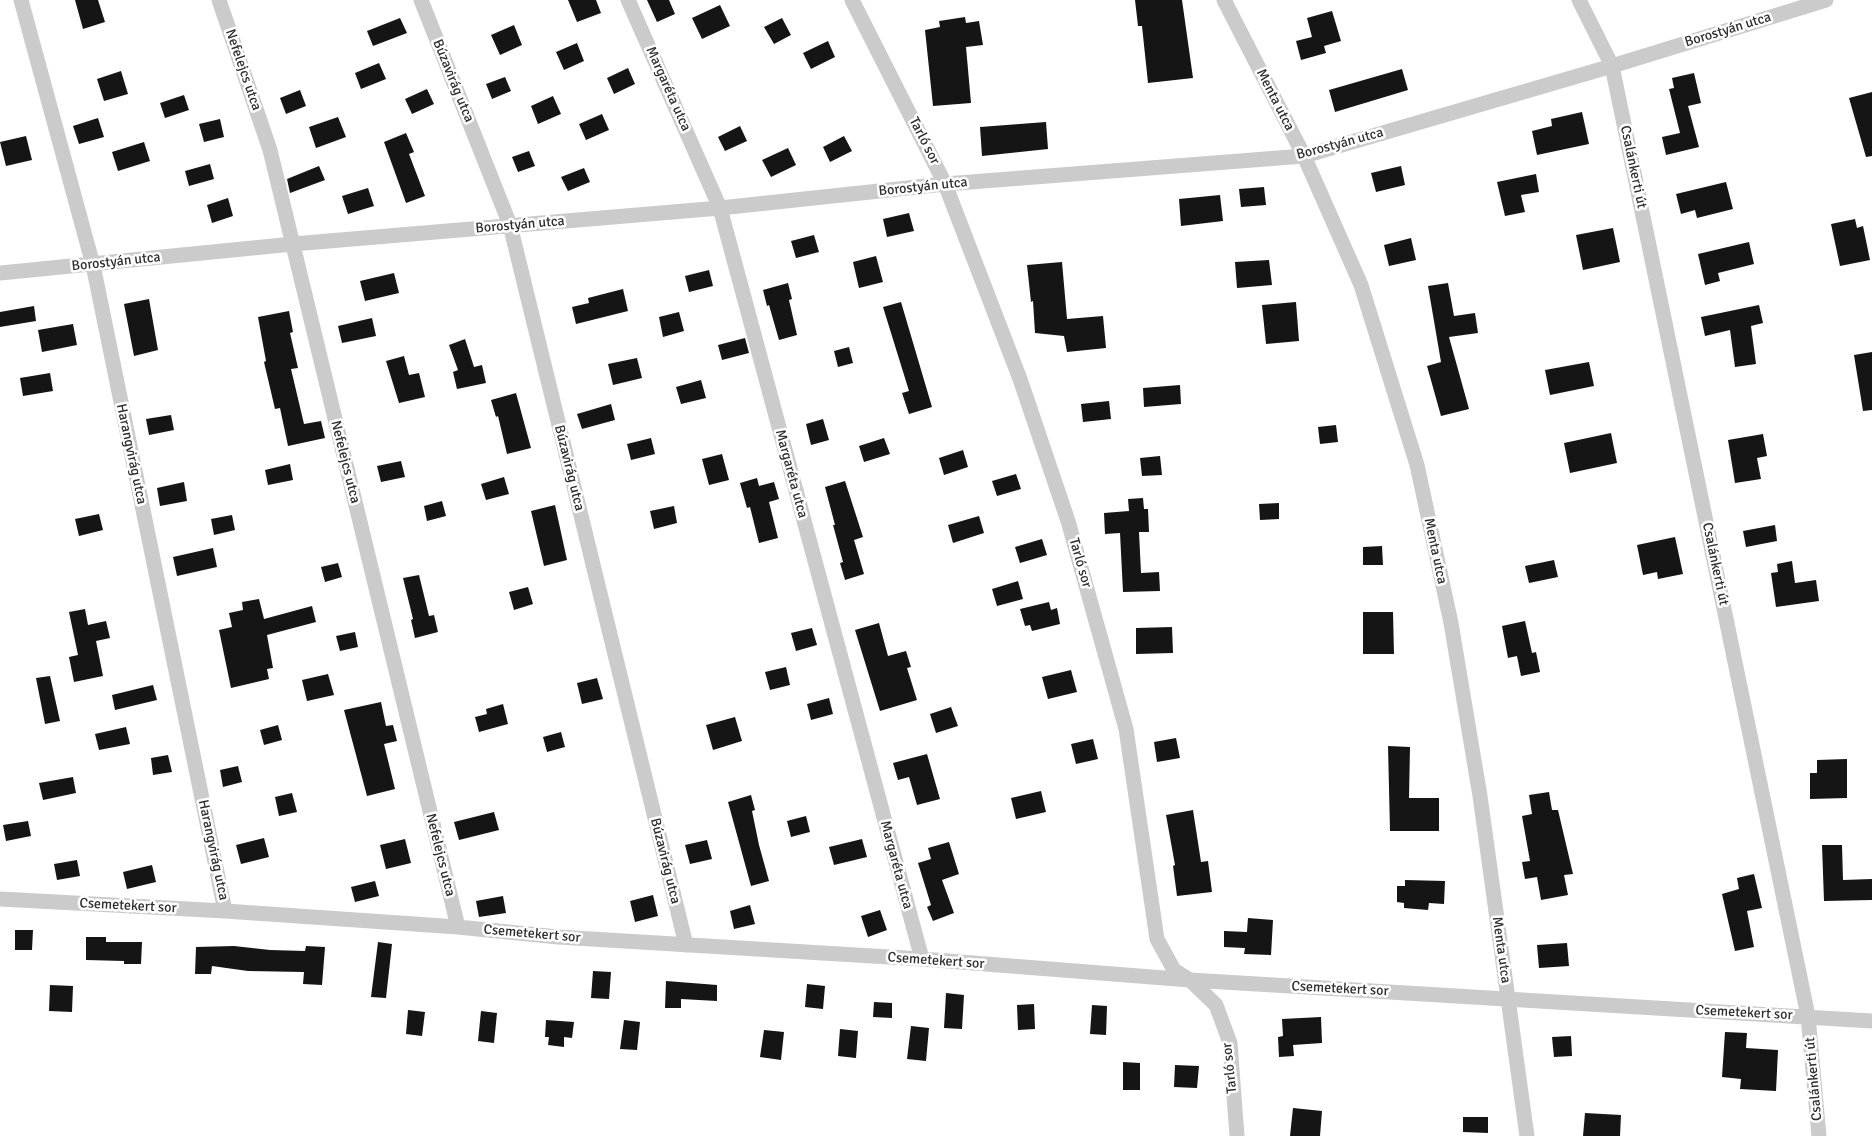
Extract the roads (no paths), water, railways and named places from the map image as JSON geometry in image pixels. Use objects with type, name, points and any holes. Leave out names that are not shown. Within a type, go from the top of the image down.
[{"type":"street","name":"Harangvirág utca","points":[[21,0],[93,265],[225,911]]},
{"type":"street","name":"Nefelejcs utca","points":[[220,0],[270,150],[458,927]]},
{"type":"street","name":"Búzavirág utca","points":[[421,0],[510,225],[686,946]]},
{"type":"street","name":"Margaréta utca","points":[[628,0],[720,208],[922,959]]},
{"type":"street","name":"Tarló sor","points":[[852,0],[945,184],[1020,379],[1068,521],[1126,729],[1157,939],[1174,970],[1190,980],[1216,1005],[1230,1043],[1236,1136]]},
{"type":"street","name":"Menta utca","points":[[1224,0],[1304,156],[1361,285],[1417,465],[1451,623],[1480,796],[1528,1136]]},
{"type":"street","name":"Csalánkerti út","points":[[1579,0],[1612,66],[1808,1016],[1819,1136]]},
{"type":"street","name":"Borostyán utca","points":[[0,273],[293,244],[720,208],[945,184],[1304,156],[1612,66],[1826,0]]},
{"type":"street","name":"Csemetekert sor","points":[[0,899],[225,911],[458,927],[558,937],[922,959],[1190,980],[1872,1021]]}]
